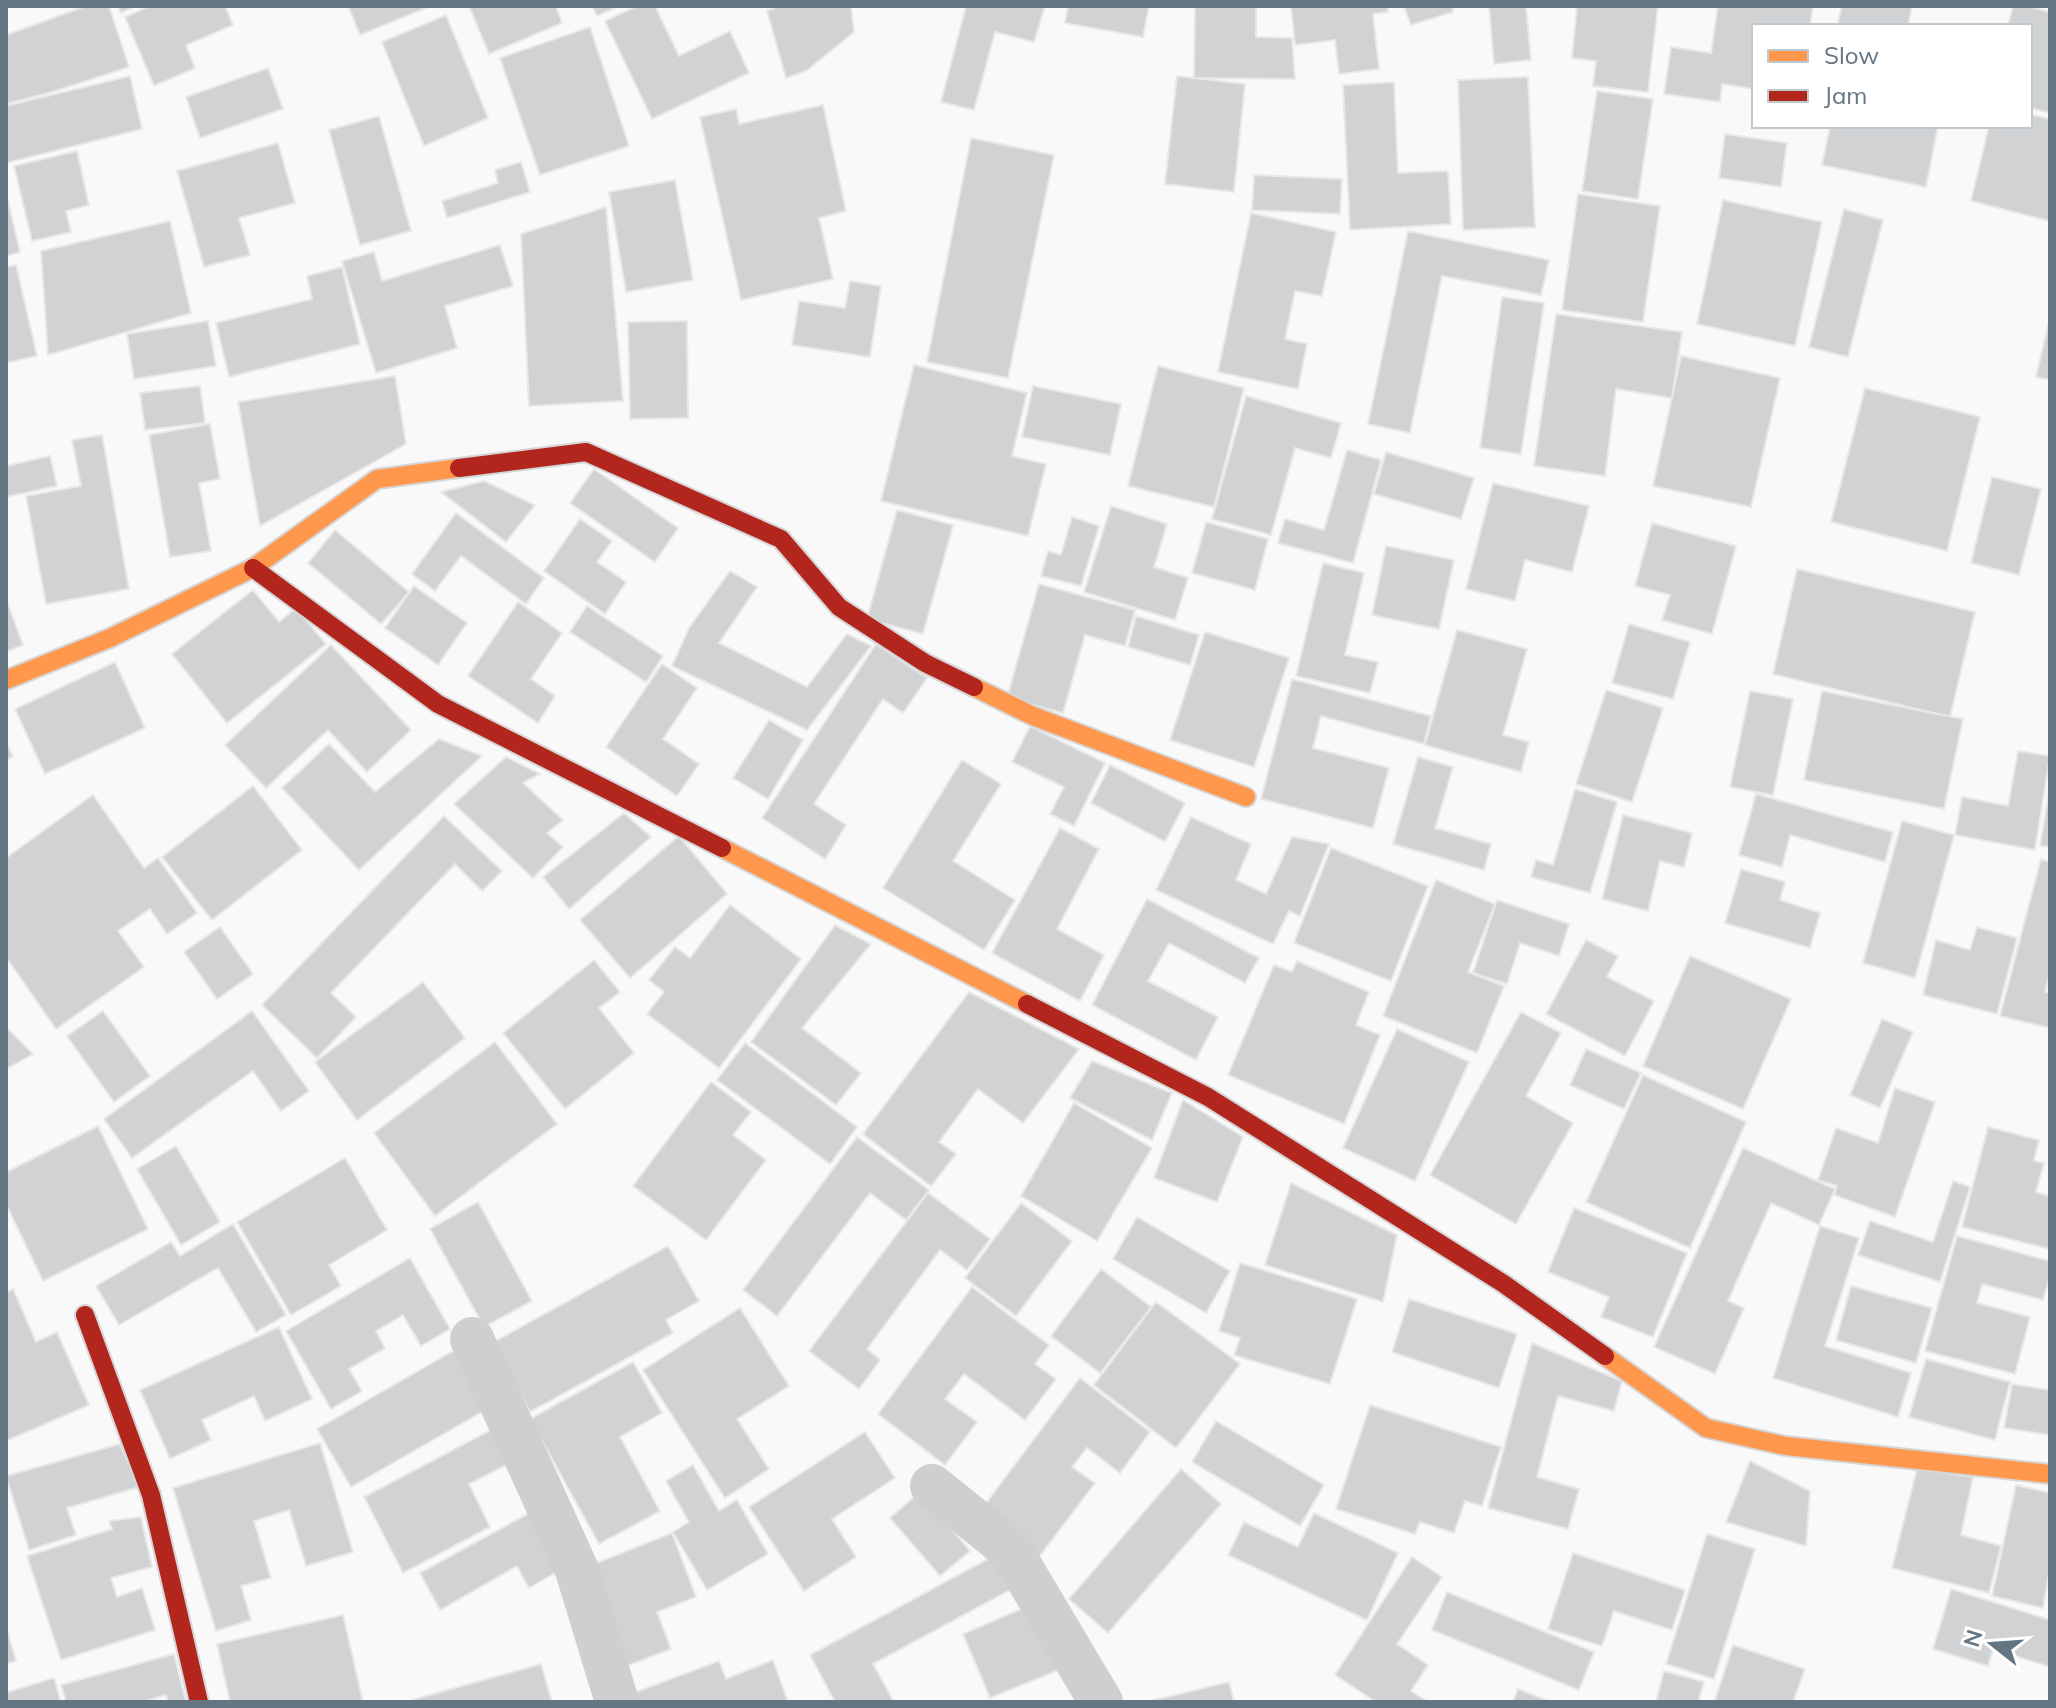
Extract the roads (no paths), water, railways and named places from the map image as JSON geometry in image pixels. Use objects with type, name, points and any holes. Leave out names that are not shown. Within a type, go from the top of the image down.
[{"type":"street","points":[[6,680],[110,638],[253,568],[377,479],[586,452],[781,539],[839,607],[925,663],[1033,716],[1246,797]]},
{"type":"street","points":[[253,568],[438,704],[1208,1097],[1504,1284],[1706,1428],[1786,1446],[2050,1474]]},
{"type":"street","points":[[85,1315],[151,1495],[199,1702]]},
{"type":"street","points":[[472,1339],[577,1570],[617,1702]]},
{"type":"street","points":[[932,1486],[1010,1549],[1101,1702]]}]
